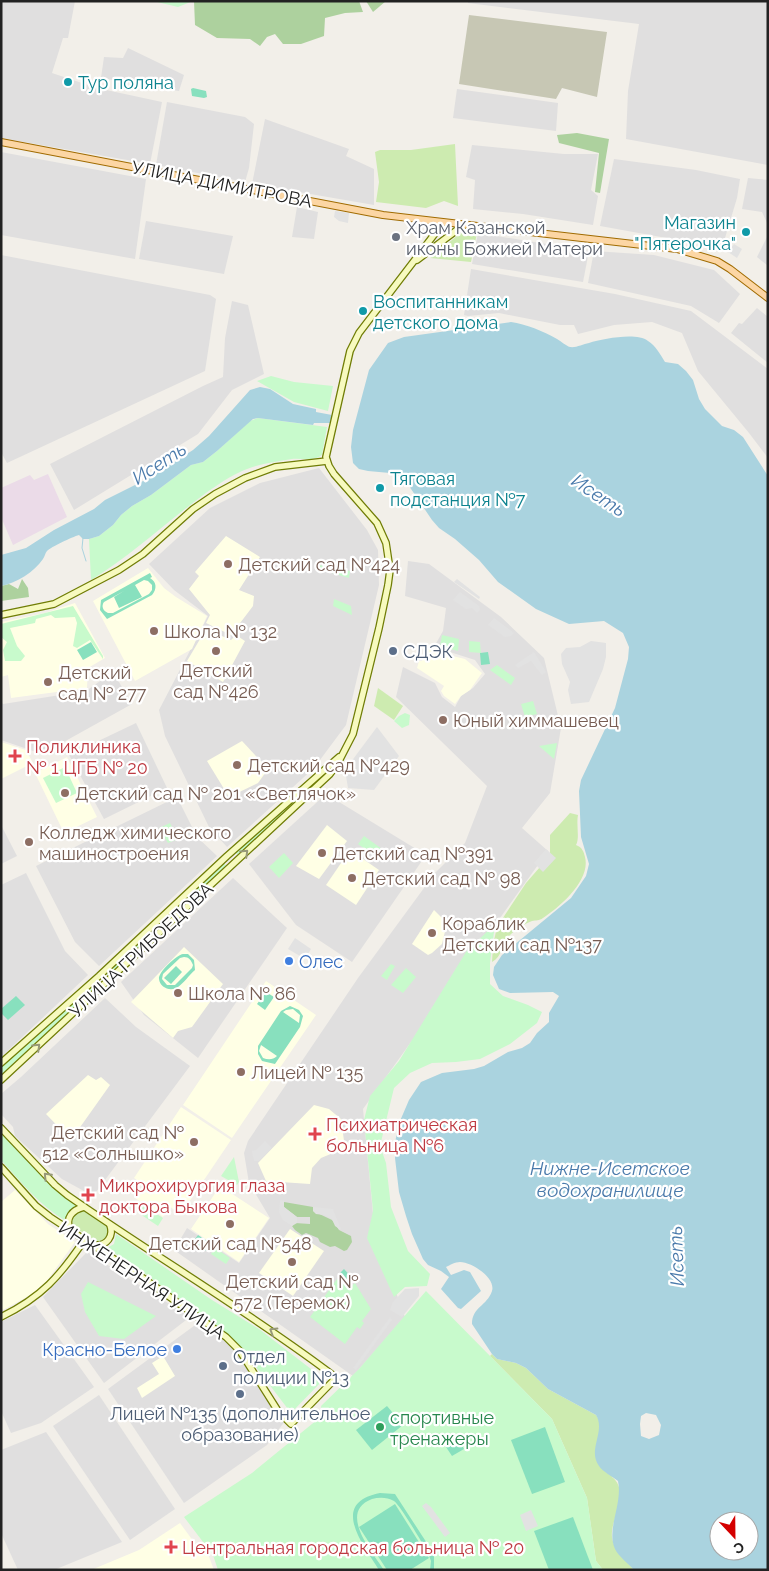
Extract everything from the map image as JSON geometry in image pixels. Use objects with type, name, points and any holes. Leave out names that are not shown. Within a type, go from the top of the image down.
[{"type":"main road","name":"УЛИЦА ДИМИТРОВА","points":[[1,142],[383,214],[443,223],[676,249],[717,262],[730,269],[765,296]]},
{"type":"main road","points":[[1,615],[54,604],[119,570],[143,554],[193,509],[215,494],[245,478],[275,467],[327,461],[326,457],[350,351],[359,333],[443,223]]},
{"type":"main road","points":[[412,264],[465,224]]},
{"type":"main road","points":[[765,296],[768,288]]},
{"type":"main road","name":"УЛИЦА ГРИБОЕДОВА","points":[[1,1080],[326,778],[332,772],[342,754],[352,734],[379,628],[388,585],[389,559],[386,544],[377,523],[334,474],[327,461]]},
{"type":"main road","name":"УЛИЦА ГРИБОЕДОВА","points":[[1,1063],[99,976],[227,856],[342,754]]},
{"type":"main road","name":"ИНЖЕНЕРНАЯ УЛИЦА","points":[[1,1128],[55,1185],[109,1224],[278,1334],[334,1376],[333,1381],[291,1424],[278,1411],[240,1351],[226,1337],[197,1315],[36,1206],[1,1166]]},
{"type":"main road","points":[[70,1230],[68,1224],[71,1214],[84,1207]]},
{"type":"main road","points":[[93,1244],[103,1244],[109,1240],[112,1232],[109,1224]]},
{"type":"main road","points":[[1,1316],[20,1308],[50,1285],[84,1239]]},
{"type":"shaded area","points":[[1,1],[75,1],[68,38],[63,38],[52,73],[97,88],[162,102],[150,164],[1,138]]},
{"type":"shaded area","points":[[468,1],[768,1],[768,165],[626,139],[628,91],[639,24],[468,3]]},
{"type":"shaded area","points":[[469,15],[607,32],[597,97],[562,88],[556,99],[459,84]]},
{"type":"shaded area","points":[[128,48],[184,75],[179,91],[101,78],[104,57],[123,58]]},
{"type":"shaded area","points":[[457,89],[558,103],[556,131],[453,118]]},
{"type":"shaded area","points":[[167,102],[245,117],[254,124],[249,168],[245,182],[156,165]]},
{"type":"shaded area","points":[[265,119],[349,149],[346,156],[374,169],[374,205],[252,184]]},
{"type":"shaded area","points":[[472,145],[564,154],[598,154],[591,190],[598,196],[593,225],[523,214],[473,209],[475,180],[466,177]]},
{"type":"shaded area","points":[[1,152],[146,179],[135,259],[1,235]]},
{"type":"shaded area","points":[[614,159],[696,170],[740,179],[737,198],[722,248],[600,226]]},
{"type":"shaded area","points":[[748,178],[768,180],[768,225],[762,212],[742,209]]},
{"type":"shaded area","points":[[297,207],[318,212],[314,239],[292,237]]},
{"type":"shaded area","points":[[335,211],[349,213],[348,223],[339,221],[334,217]]},
{"type":"shaded area","points":[[146,221],[233,236],[224,274],[139,259]]},
{"type":"shaded area","points":[[478,233],[589,251],[583,282],[472,264]]},
{"type":"shaded area","points":[[768,235],[768,266],[757,257]]},
{"type":"shaded area","points":[[734,244],[742,249],[737,258],[728,252]]},
{"type":"shaded area","points":[[594,251],[654,255],[714,270],[740,294],[719,323],[691,306],[588,283]]},
{"type":"shaded area","points":[[1,255],[210,295],[216,299],[205,371],[7,463],[1,452]]},
{"type":"shaded area","points":[[471,269],[615,294],[691,311],[768,369],[768,458],[698,371],[682,333],[652,322],[614,325],[578,334],[574,325],[560,325],[499,313],[464,315]]},
{"type":"shaded area","points":[[232,301],[248,305],[264,374],[232,390],[198,434],[74,510],[50,464],[223,377],[225,338]]},
{"type":"shaded area","points":[[757,308],[768,317],[768,363],[731,333],[739,323],[742,324]]},
{"type":"shaded area","points":[[319,468],[367,530],[378,550],[379,585],[346,725],[314,768],[227,847],[209,827],[165,736],[159,710],[208,616],[174,590],[149,564],[210,508],[260,483]]},
{"type":"shaded area","points":[[48,474],[67,517],[13,545],[1,517],[1,488],[30,475],[34,480]]},
{"type":"shaded area","points":[[226,536],[260,557],[239,590],[254,596],[253,606],[231,635],[206,623],[210,615],[189,589],[199,576],[195,572]]},
{"type":"shaded area","points":[[408,561],[429,564],[501,617],[544,658],[561,728],[550,793],[522,828],[548,851],[363,1109],[375,1235],[405,1317],[353,1376],[174,1250],[187,1228],[239,1263],[270,1218],[249,1183],[244,1153],[248,1141],[358,978],[435,873],[465,843],[487,786],[396,697],[403,667],[435,683],[442,697],[455,707],[461,696],[473,688],[485,674],[475,660],[434,647],[443,631],[446,608],[405,596]]},
{"type":"shaded area","name":"Школа № 132","points":[[148,568],[164,588],[207,616],[192,649],[135,681],[93,601]]},
{"type":"shaded area","points":[[457,579],[480,597],[479,599],[454,582]]},
{"type":"shaded area","points":[[460,592],[479,606],[480,610],[477,613],[472,608],[466,609],[453,600]]},
{"type":"shaded area","points":[[75,603],[105,658],[88,668],[87,688],[11,698],[8,675],[1,677],[1,622],[45,613]]},
{"type":"shaded area","points":[[494,618],[514,633],[511,636],[505,637],[488,625]]},
{"type":"shaded area","name":"Детский сад №426","points":[[206,629],[231,640],[236,635],[245,641],[223,682],[187,661]]},
{"type":"shaded area","points":[[591,641],[606,643],[606,657],[603,669],[589,702],[571,704],[568,690],[570,682],[562,664],[561,654],[566,648],[580,647]]},
{"type":"shaded area","points":[[430,648],[444,654],[465,659],[482,673],[470,690],[461,696],[455,704],[444,696],[441,691],[444,686],[417,668],[419,661],[422,661],[423,653]]},
{"type":"shaded area","points":[[534,652],[546,672],[542,675],[531,661],[518,668],[515,665]]},
{"type":"shaded area","points":[[113,672],[132,704],[42,754],[1,740],[1,702],[3,704],[86,691]]},
{"type":"shaded area","points":[[136,723],[167,788],[104,819],[69,755]]},
{"type":"shaded area","points":[[377,727],[399,756],[374,790],[348,788],[345,770]]},
{"type":"shaded area","name":"Детский сад №429","points":[[242,741],[268,769],[258,783],[229,797],[207,761]]},
{"type":"shaded area","name":"Поликлиника № 1 ЦГБ № 20","points":[[1,742],[26,750],[33,763],[1,779]]},
{"type":"shaded area","name":"Детский сад № 201 «Светлячок»","points":[[67,757],[97,817],[64,833],[35,773]]},
{"type":"shaded area","points":[[326,794],[426,855],[352,962],[296,925],[249,864]]},
{"type":"shaded area","points":[[177,797],[197,837],[217,856],[99,966],[75,942],[36,866]]},
{"type":"shaded area","points":[[1,825],[17,856],[1,864]]},
{"type":"shaded area","name":"Детский сад №391","points":[[327,825],[347,841],[319,879],[296,866]]},
{"type":"shaded area","points":[[546,849],[556,858],[543,872],[534,863]]},
{"type":"shaded area","name":"Детский сад № 98","points":[[350,850],[379,870],[356,905],[326,885]]},
{"type":"shaded area","points":[[26,873],[65,951],[88,975],[1,1057],[1,885]]},
{"type":"shaded area","points":[[233,878],[287,928],[198,1058],[144,1015],[121,982]]},
{"type":"shaded area","name":"Кораблик Детский сад №137","points":[[434,910],[447,923],[442,944],[428,955],[412,944]]},
{"type":"shaded area","points":[[295,938],[311,949],[305,959],[288,949]]},
{"type":"shaded area","name":"Школа № 86","points":[[184,947],[223,984],[192,1027],[178,1031],[173,1038],[131,1002]]},
{"type":"shaded area","name":"Лицей № 135","points":[[266,981],[316,1015],[232,1138],[183,1105]]},
{"type":"shaded area","points":[[105,998],[136,1027],[190,1066],[93,1196],[62,1179],[15,1136],[13,1127],[1,1114],[1,1094]]},
{"type":"shaded area","points":[[88,1075],[96,1080],[101,1077],[110,1085],[71,1140],[46,1114]]},
{"type":"shaded area","name":"Психиатрическая больница №6","points":[[314,1105],[329,1109],[341,1119],[345,1148],[321,1158],[312,1168],[310,1184],[266,1181],[258,1163]]},
{"type":"shaded area","points":[[181,1107],[231,1140],[181,1214],[170,1207],[163,1217],[135,1198],[144,1185],[134,1178]]},
{"type":"shaded area","points":[[265,1141],[272,1148],[259,1161],[254,1161],[252,1151],[256,1150]]},
{"type":"shaded area","name":"Детский сад №548","points":[[220,1186],[269,1218],[239,1262],[191,1229]]},
{"type":"shaded area","points":[[15,1190],[48,1224],[75,1242],[44,1285],[36,1292],[3,1310],[1,1308],[1,1202]]},
{"type":"shaded area","points":[[280,1200],[284,1201],[284,1207],[297,1217],[297,1223],[292,1226],[283,1220],[279,1212]]},
{"type":"shaded area","points":[[313,1207],[333,1209],[341,1230],[335,1226],[332,1219],[316,1214],[313,1211]]},
{"type":"shaded area","name":"Детский сад № 572 (Теремок)","points":[[290,1229],[324,1251],[293,1296],[259,1273]]},
{"type":"shaded area","points":[[87,1252],[190,1317],[104,1383],[43,1297]]},
{"type":"shaded area","points":[[255,1275],[270,1285],[264,1292],[250,1281]]},
{"type":"shaded area","points":[[419,1288],[419,1296],[402,1317],[390,1310],[393,1302],[405,1289]]},
{"type":"shaded area","points":[[35,1305],[94,1387],[41,1423],[11,1433],[1,1411],[1,1322]]},
{"type":"shaded area","points":[[390,1317],[392,1320],[356,1370],[353,1368]]},
{"type":"shaded area","points":[[202,1320],[235,1347],[285,1421],[267,1445],[184,1503],[108,1389]]},
{"type":"shaded area","points":[[163,1356],[175,1376],[142,1398],[137,1388],[159,1374],[152,1363]]},
{"type":"shaded area","points":[[99,1395],[175,1509],[130,1540],[53,1426]]},
{"type":"shaded area","points":[[46,1432],[122,1542],[54,1570],[18,1570],[1,1533],[1,1450]]},
{"type":"shaded area","points":[[426,1503],[450,1533],[445,1537],[422,1506]]},
{"type":"shaded area","points":[[531,1510],[538,1526],[526,1531],[520,1515]]},
{"type":"shaded area","name":"Центральная городская больница № 20","points":[[180,1523],[202,1553],[208,1554],[214,1570],[91,1570],[139,1550]]},
{"type":"green space","points":[[153,1],[193,1],[178,7]]},
{"type":"green space","points":[[194,1],[359,1],[363,12],[345,13],[325,18],[324,36],[301,44],[283,44],[275,34],[267,37],[260,46],[250,39],[217,38],[195,25]]},
{"type":"green space","points":[[366,1],[386,1],[373,12]]},
{"type":"green space","points":[[191,89],[206,91],[207,97],[192,96]]},
{"type":"green space","points":[[577,133],[609,139],[600,193],[595,192],[599,153],[559,143],[557,135]]},
{"type":"green space","points":[[455,144],[458,206],[444,201],[426,208],[376,202],[379,182],[375,152],[380,150],[411,150]]},
{"type":"green space","points":[[463,231],[477,233],[471,262],[430,258]]},
{"type":"green space","points":[[271,376],[294,382],[333,386],[328,411],[294,402],[257,381]]},
{"type":"green space","points":[[258,418],[327,427],[322,455],[311,459],[292,459],[252,467],[234,475],[208,492],[91,580],[89,539],[99,536],[132,506],[151,495],[191,465],[203,462],[250,421]]},
{"type":"green space","points":[[319,565],[350,571],[349,578],[318,569]]},
{"type":"green space","points":[[150,573],[152,577],[150,578],[155,584],[155,590],[152,595],[107,619],[100,610],[101,600]],"holes":[[[144,580],[152,585],[152,590],[149,594],[113,613],[108,613],[104,610],[104,602],[124,591],[114,597],[119,608],[142,597],[135,585]]]},
{"type":"green space","points":[[22,579],[28,588],[29,597],[1,601],[1,586],[9,584],[18,589]]},
{"type":"green space","points":[[334,599],[351,606],[352,615],[333,606]]},
{"type":"green space","points":[[73,606],[103,659],[90,640],[77,648],[73,646],[77,623],[75,617],[55,618],[51,615],[36,619],[35,623],[10,628],[17,646],[25,656],[21,661],[5,661],[3,650],[7,642],[1,637],[1,624]]},
{"type":"green space","points":[[442,635],[459,639],[458,651],[440,646]]},
{"type":"green space","points":[[469,641],[480,642],[481,653],[469,652]]},
{"type":"green space","points":[[91,642],[97,652],[83,660],[77,650]]},
{"type":"green space","points":[[488,652],[490,664],[481,665],[480,653]]},
{"type":"green space","points":[[497,665],[515,678],[511,685],[490,670]]},
{"type":"green space","points":[[378,688],[403,706],[394,720],[374,706]]},
{"type":"green space","points":[[533,701],[537,714],[525,717],[521,704]]},
{"type":"green space","points":[[405,713],[410,715],[409,725],[402,728],[394,721]]},
{"type":"green space","points":[[557,743],[554,759],[539,746]]},
{"type":"green space","points":[[65,767],[77,793],[56,803],[43,778]]},
{"type":"green space","points":[[315,780],[317,783],[239,856],[235,852]]},
{"type":"green space","points":[[570,813],[578,815],[578,839],[576,845],[580,847],[585,857],[586,866],[579,884],[550,913],[540,920],[532,921],[520,927],[511,934],[498,957],[492,962],[497,927],[526,883],[547,859],[550,853],[550,835]]},
{"type":"green space","points":[[170,823],[178,839],[168,843],[159,828]]},
{"type":"green space","points":[[364,836],[382,849],[376,857],[358,844]]},
{"type":"green space","points":[[284,853],[293,863],[279,878],[269,867]]},
{"type":"green space","points":[[223,862],[227,867],[109,977],[105,972]]},
{"type":"green space","points":[[495,924],[490,963],[490,984],[503,996],[542,1012],[537,1023],[510,1044],[480,1059],[432,1063],[410,1073],[394,1088],[380,1146],[386,1163],[391,1207],[408,1251],[430,1274],[427,1286],[405,1287],[394,1297],[367,1238],[373,1211],[364,1120],[370,1096],[399,1061],[466,952]]},
{"type":"green space","points":[[183,954],[188,954],[194,960],[195,970],[178,987],[172,989],[164,987],[159,979],[161,972],[168,964]],"holes":[[[180,958],[189,958],[193,965],[192,968],[175,985],[167,985],[162,979],[163,974]]]},
{"type":"green space","points":[[391,964],[395,966],[387,980],[381,976]]},
{"type":"green space","points":[[176,966],[182,972],[171,984],[164,978]]},
{"type":"green space","points":[[406,968],[416,977],[403,993],[391,985]]},
{"type":"green space","points":[[97,980],[102,984],[1,1075],[1,1066]]},
{"type":"green space","points":[[266,992],[274,997],[265,1010],[257,1004]]},
{"type":"green space","points":[[16,996],[25,1005],[8,1020],[1,1013],[1,1009]]},
{"type":"green space","points":[[290,1006],[299,1010],[303,1016],[300,1027],[275,1064],[262,1061],[258,1054],[258,1046],[281,1011]],"holes":[[[293,1009],[300,1015],[299,1023],[283,1012]],[[261,1045],[277,1056],[270,1059],[263,1058],[259,1051]]]},
{"type":"green space","points":[[1,1131],[53,1186],[76,1206],[66,1216],[66,1221],[39,1201],[1,1160]]},
{"type":"green space","points":[[234,1157],[239,1182],[237,1185],[221,1176]]},
{"type":"green space","points":[[284,1202],[313,1207],[313,1211],[332,1220],[339,1230],[351,1236],[352,1242],[347,1250],[344,1251],[335,1246],[330,1247],[320,1242],[318,1238],[306,1233],[302,1235],[295,1230],[292,1226],[295,1223],[310,1224],[310,1217],[297,1217],[284,1207]]},
{"type":"green space","points":[[141,1204],[163,1218],[158,1226],[140,1214],[139,1208]]},
{"type":"green space","points":[[81,1209],[108,1226],[110,1230],[107,1238],[98,1242],[74,1227],[71,1218],[75,1212]]},
{"type":"green space","points":[[116,1234],[212,1300],[259,1329],[324,1379],[291,1413],[239,1345],[147,1275],[107,1248],[114,1244]]},
{"type":"green space","points":[[198,1235],[210,1243],[205,1251],[193,1242]]},
{"type":"green space","points":[[215,1248],[230,1258],[226,1264],[211,1254]]},
{"type":"green space","points":[[344,1269],[354,1280],[348,1285],[338,1275]]},
{"type":"green space","points":[[337,1279],[349,1288],[355,1283],[371,1309],[362,1321],[364,1323],[360,1329],[357,1327],[345,1344],[310,1317]]},
{"type":"green space","points":[[88,1282],[156,1316],[124,1339],[99,1336],[85,1312],[81,1294]]},
{"type":"green space","points":[[426,1291],[552,1419],[587,1498],[596,1561],[603,1570],[218,1570],[213,1555],[184,1517],[252,1473],[323,1415],[321,1406],[359,1369]]},
{"type":"green space","points":[[492,1354],[497,1359],[516,1363],[526,1368],[548,1389],[596,1415],[600,1421],[612,1477],[620,1490],[620,1498],[612,1530],[613,1542],[617,1551],[634,1570],[603,1570],[596,1561],[587,1498],[552,1419],[490,1356]]},
{"type":"green space","name":"спортивные тренажеры","points":[[387,1406],[403,1425],[372,1450],[356,1430]]},
{"type":"green space","points":[[545,1427],[565,1482],[532,1494],[511,1440]]},
{"type":"green space","points":[[454,1433],[464,1449],[452,1456],[442,1441]]},
{"type":"green space","points":[[380,1493],[395,1494],[434,1554],[434,1570],[430,1570],[431,1561],[428,1553],[401,1510],[394,1501],[380,1498],[372,1499],[362,1505],[358,1513],[361,1533],[384,1570],[379,1570],[359,1537],[354,1526],[353,1515],[356,1506],[365,1498]]},
{"type":"green space","points":[[395,1504],[429,1558],[410,1570],[387,1570],[359,1527]]},
{"type":"green space","points":[[573,1517],[593,1570],[549,1570],[534,1531]]},
{"type":"water","name":"Нижне-Исетское водохранилище","points":[[511,322],[523,324],[540,331],[570,347],[619,337],[643,338],[658,350],[665,362],[678,364],[686,371],[693,380],[699,399],[705,409],[722,426],[734,430],[743,437],[768,476],[768,1570],[634,1570],[617,1552],[613,1541],[612,1533],[619,1490],[618,1481],[603,1470],[596,1460],[595,1447],[599,1421],[596,1415],[548,1389],[526,1368],[516,1363],[497,1359],[492,1354],[472,1324],[474,1314],[487,1300],[492,1291],[492,1286],[487,1276],[465,1263],[456,1262],[446,1267],[451,1275],[464,1270],[470,1272],[481,1291],[461,1309],[458,1308],[441,1289],[449,1277],[428,1265],[423,1259],[406,1216],[399,1192],[395,1142],[400,1121],[409,1100],[421,1082],[442,1073],[484,1066],[508,1052],[522,1048],[530,1043],[537,1033],[549,1022],[549,1013],[559,996],[553,992],[510,993],[499,989],[493,975],[494,967],[502,955],[571,898],[586,876],[589,864],[581,837],[579,791],[581,780],[615,708],[628,659],[629,647],[623,633],[604,621],[569,624],[536,609],[498,582],[479,560],[439,528],[401,477],[390,473],[359,469],[353,463],[351,447],[353,430],[369,370],[388,343],[404,337]],"holes":[[[646,1413],[656,1415],[661,1425],[659,1435],[649,1439],[641,1436],[641,1416]]]},
{"type":"water","points":[[260,387],[270,389],[293,404],[332,415],[330,423],[314,423],[313,425],[253,419],[203,462],[191,465],[151,495],[132,506],[99,536],[83,539],[79,535],[57,545],[47,551],[39,564],[30,572],[19,580],[1,586],[1,555],[26,548],[54,530],[94,509],[105,500],[151,477],[193,450],[209,436],[250,390]]},
{"type":"waterway","points":[[83,538],[82,548],[86,561]]},
{"type":"place","name":"Тур поляна","points":[[68,82]]},
{"type":"place","name":"Магазин \"Пятерочка\"","points":[[746,232]]},
{"type":"place","name":"Храм Казанской иконы Божией Матери","points":[[396,237]]},
{"type":"place","name":"Воспитанникам детского дома","points":[[363,311]]},
{"type":"place","name":"Тяговая подстанция №7","points":[[380,488]]},
{"type":"place","name":"Детский сад №424","points":[[228,564]]},
{"type":"place","name":"Школа № 132","points":[[154,631]]},
{"type":"place","name":"Детский сад №426","points":[[216,651]]},
{"type":"place","name":"СДЭК","points":[[393,651]]},
{"type":"place","name":"Детcкий сад № 277","points":[[48,682]]},
{"type":"place","name":"Юный химмашевец","points":[[443,720]]},
{"type":"place","name":"Поликлиника № 1 ЦГБ № 20","points":[[15,756]]},
{"type":"place","name":"Детский сад №429","points":[[237,765]]},
{"type":"place","name":"Детский сад № 201 «Светлячок»","points":[[65,793]]},
{"type":"place","name":"Колледж химического машиностроения","points":[[29,842]]},
{"type":"place","name":"Детский сад №391","points":[[322,853]]},
{"type":"place","name":"Детский сад № 98","points":[[352,878]]},
{"type":"place","name":"Кораблик Детский сад №137","points":[[432,933]]},
{"type":"place","name":"Олес","points":[[289,961]]},
{"type":"place","name":"Школа № 86","points":[[178,993]]},
{"type":"place","name":"Лицей № 135","points":[[241,1072]]},
{"type":"place","name":"Психиатрическая больница №6","points":[[315,1134]]},
{"type":"place","name":"Детский сад № 512 «Солнышко»","points":[[194,1142]]},
{"type":"place","name":"Микрохирургия глаза доктора Быкова","points":[[88,1195]]},
{"type":"place","name":"Детский сад №548","points":[[230,1224]]},
{"type":"place","name":"Детский сад № 572 (Теремок)","points":[[292,1262]]},
{"type":"place","name":"Красно-Белое","points":[[177,1349]]},
{"type":"place","name":"Отдел полиции №13","points":[[223,1366]]},
{"type":"place","name":"Лицей №135 (дополнительное образование)","points":[[240,1394]]},
{"type":"place","name":"спортивные тренажеры","points":[[380,1427]]},
{"type":"place","name":"Центральная городская больница № 20","points":[[171,1547]]},
{"type":"water label","name":"Исеть","points":[[159,463]]},
{"type":"water label","name":"Исеть","points":[[599,495]]},
{"type":"water label","name":"Исеть","points":[[676,1256]]}]
